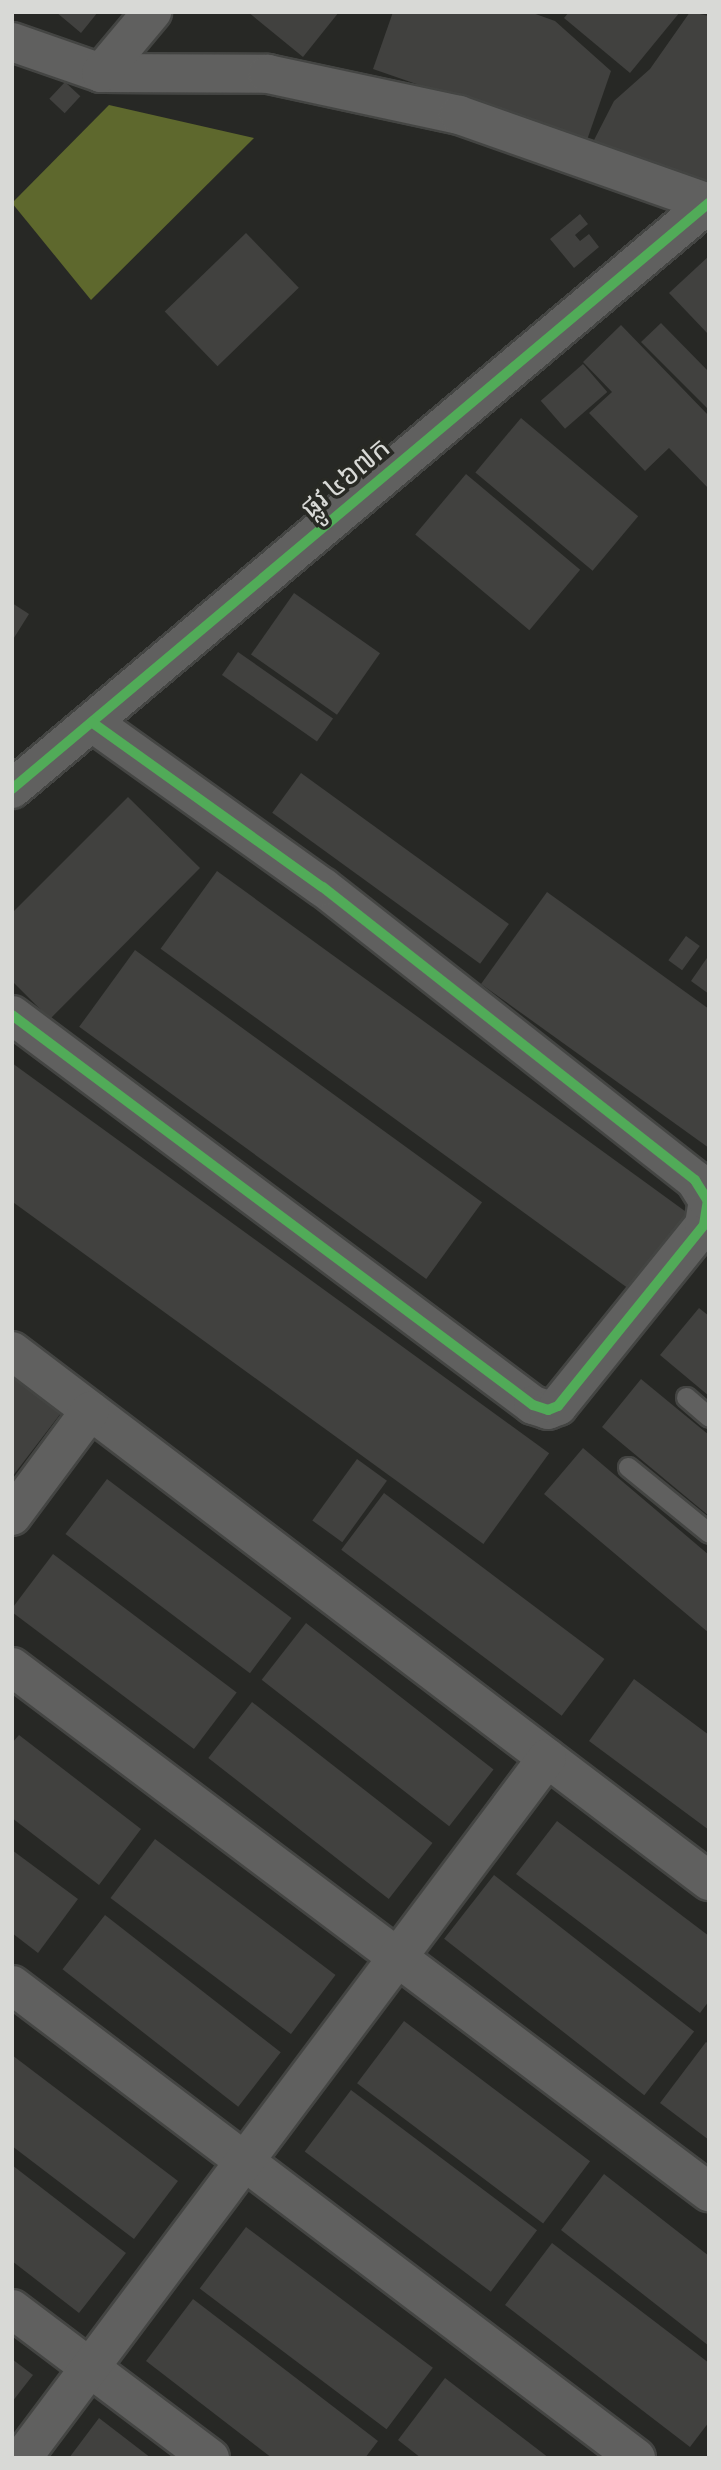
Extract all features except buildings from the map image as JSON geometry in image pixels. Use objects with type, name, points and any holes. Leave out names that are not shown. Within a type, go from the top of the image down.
[{"type":"street","points":[[101,73],[152,12]]},
{"type":"street","points":[[13,45],[101,73],[282,76],[459,115],[709,203]]},
{"type":"street","name":"ផ្លូវ ៤៦៧ក","points":[[12,789],[709,203]]},
{"type":"street","points":[[12,1015],[533,1405],[548,1410],[558,1406],[704,1225],[708,1201],[695,1181],[322,887],[93,723]]},
{"type":"street","points":[[12,1351],[709,1881]]},
{"type":"street","points":[[12,1516],[90,1411]]},
{"type":"street","points":[[12,1667],[709,2192]]},
{"type":"street","points":[[22,2458],[547,1758]]},
{"type":"street","points":[[12,1985],[636,2458]]},
{"type":"street","points":[[12,2309],[210,2458]]},
{"type":"lane","points":[[686,1397],[709,1417]]},
{"type":"lane","points":[[628,1467],[709,1533]]},
{"type":"shaded area","points":[[109,105],[254,138],[91,300],[12,203]]},
{"type":"cycle path","points":[[12,789],[709,203]]},
{"type":"cycle path","points":[[12,1015],[533,1405],[548,1410],[558,1406],[704,1225],[708,1201],[695,1180],[322,887],[93,723]]}]
